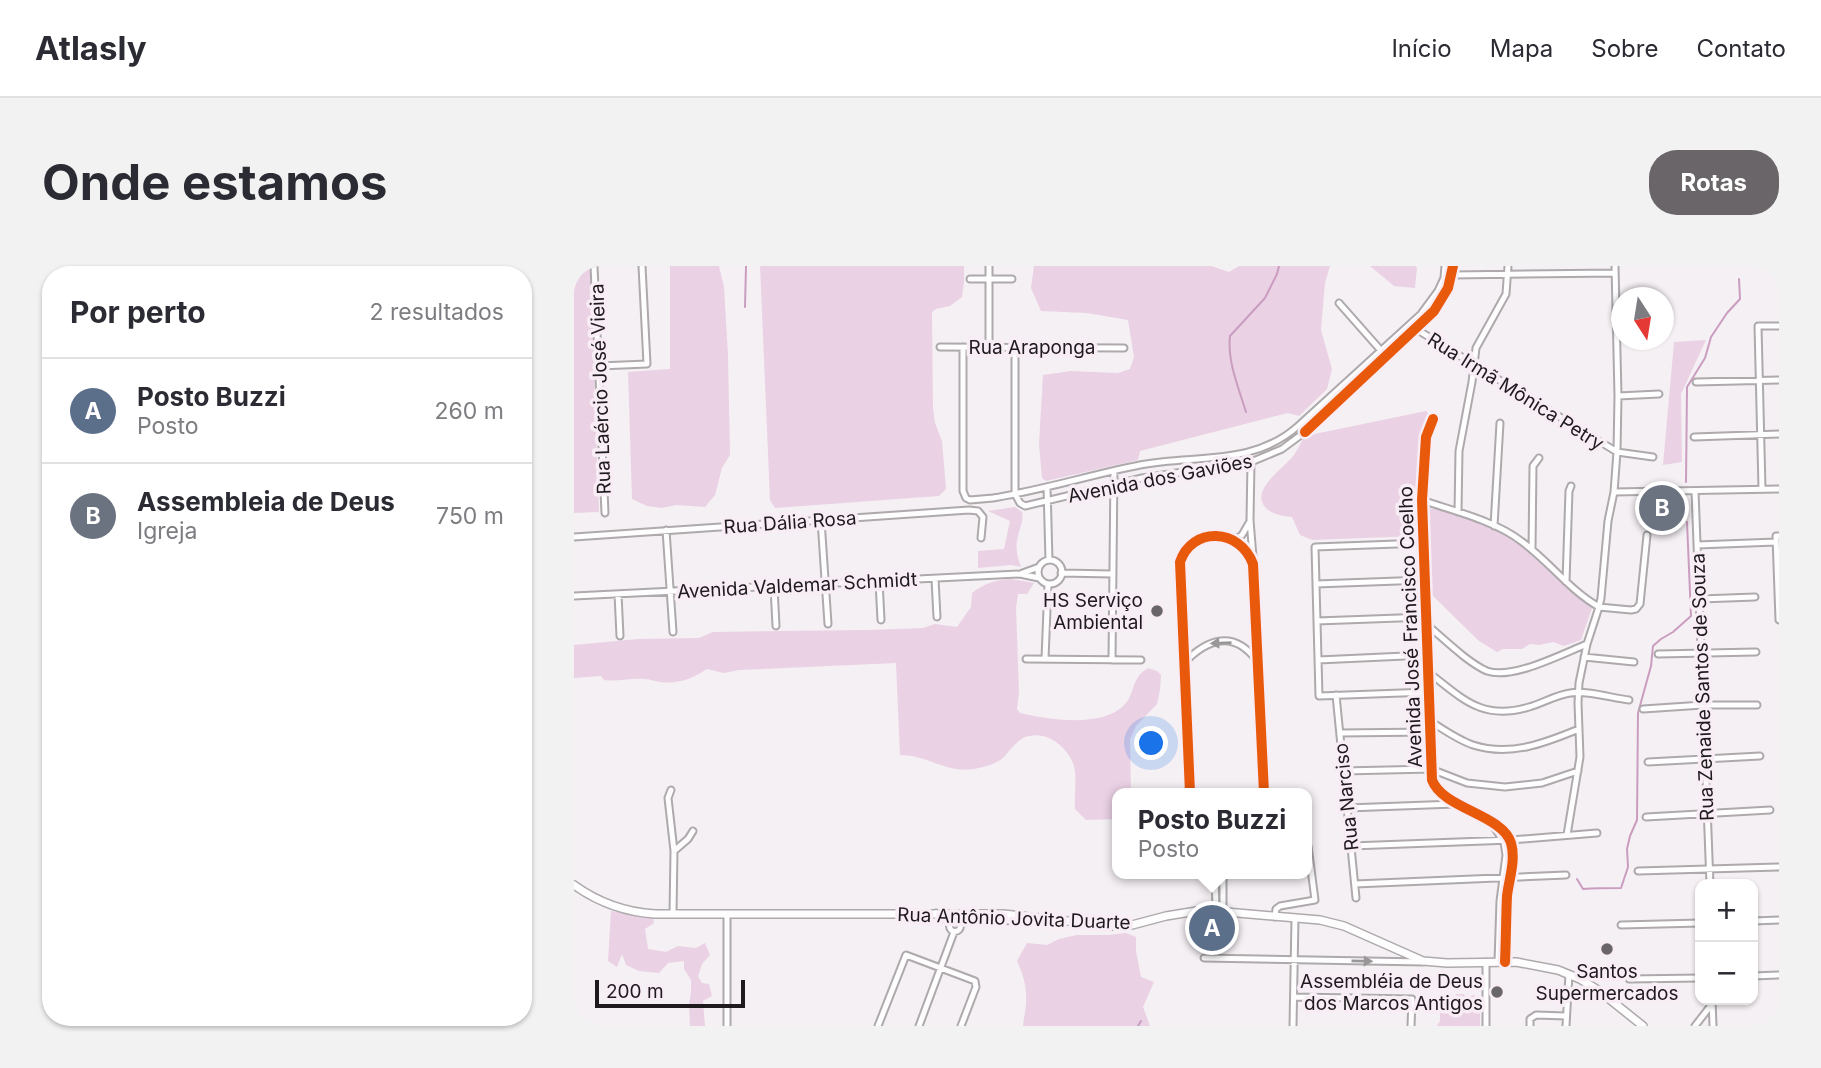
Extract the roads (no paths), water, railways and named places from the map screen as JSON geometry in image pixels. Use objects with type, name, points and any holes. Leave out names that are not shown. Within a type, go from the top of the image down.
[{"type":"main road","name":"Rua Antônio Jovita Duarte","points":[[574,885],[599,901],[647,913],[1021,915],[1105,926],[1122,926],[1192,912],[1219,911],[1316,919],[1336,924],[1430,962],[1525,963],[1569,974],[1598,990],[1643,1026]]},
{"type":"street","name":"Rua Laércio José Vieira","points":[[594,266],[605,513]]},
{"type":"street","points":[[599,366],[647,364],[642,266]]},
{"type":"street","points":[[989,266],[989,347]]},
{"type":"street","points":[[1384,354],[1434,298],[1444,278],[1445,266]]},
{"type":"street","points":[[1384,354],[1416,329],[1440,303],[1453,266]]},
{"type":"street","points":[[1458,512],[1459,451],[1476,348],[1506,294],[1508,266]]},
{"type":"street","points":[[1561,266],[1561,274]]},
{"type":"street","points":[[1452,275],[1561,274],[1615,269],[1618,396],[1614,492],[1599,607],[1587,644],[1578,693],[1580,757],[1567,835]]},
{"type":"street","points":[[970,279],[1013,279]]},
{"type":"street","points":[[1339,303],[1384,354]]},
{"type":"street","points":[[1762,489],[1758,326],[1779,326]]},
{"type":"street","name":"Rua Irmã Mônica Petry","points":[[1416,329],[1617,452]]},
{"type":"street","name":"Rua Araponga","points":[[940,346],[1124,348]]},
{"type":"street","name":"Avenida dos Gaviões","points":[[963,347],[963,491],[970,500],[1015,494],[1142,465],[1254,452],[1277,442],[1384,354]]},
{"type":"street","points":[[1015,347],[1015,494]]},
{"type":"street","name":"Avenida dos Gaviões","points":[[1015,494],[1022,505],[1142,478],[1251,462],[1271,455],[1305,432],[1384,354]]},
{"type":"street","points":[[1696,382],[1779,380]]},
{"type":"street","points":[[1618,396],[1659,394]]},
{"type":"street","name":"Avenida José Francisco Coelho","points":[[1433,419],[1426,437],[1422,500],[1433,782],[1437,789],[1503,831],[1510,839]]},
{"type":"street","points":[[1494,526],[1500,423]]},
{"type":"street","points":[[1694,437],[1779,434]]},
{"type":"street","points":[[1277,442],[1282,449]]},
{"type":"street","points":[[1617,452],[1653,457]]},
{"type":"street","points":[[1532,550],[1533,466],[1539,458]]},
{"type":"street","points":[[1196,460],[1193,467],[1197,471]]},
{"type":"street","points":[[1251,462],[1250,520],[1264,788]]},
{"type":"street","points":[[1112,660],[1114,471]]},
{"type":"street","points":[[1566,582],[1569,491],[1572,486]]},
{"type":"street","points":[[1047,487],[1049,561]]},
{"type":"street","points":[[1614,492],[1779,488]]},
{"type":"street","name":"Rua Zenaide Santos de Souza","points":[[1695,491],[1710,879]]},
{"type":"street","points":[[1422,500],[1519,538],[1584,598],[1599,607],[1631,610],[1640,604],[1647,535]]},
{"type":"street","name":"Rua Dália Rosa","points":[[574,537],[973,510],[983,517],[981,538]]},
{"type":"street","points":[[821,520],[828,624]]},
{"type":"street","points":[[1234,540],[1242,535],[1250,520]]},
{"type":"street","points":[[666,530],[673,632]]},
{"type":"street","points":[[1190,788],[1180,568],[1182,557],[1190,547],[1216,536],[1234,540],[1244,547],[1253,564]]},
{"type":"street","points":[[1697,545],[1777,538],[1779,621]]},
{"type":"street","points":[[1424,543],[1315,547],[1319,696],[1429,692]]},
{"type":"street","points":[[1020,574],[1039,567],[1045,561],[1053,561],[1059,566],[1061,573],[1058,580],[1048,584]]},
{"type":"street","points":[[1039,567],[1039,578]]},
{"type":"street","points":[[1061,573],[1113,574]]},
{"type":"street","points":[[1020,574],[1039,578],[1048,584]]},
{"type":"street","name":"Avenida Valdemar Schmidt","points":[[574,596],[1020,574]]},
{"type":"street","points":[[935,579],[937,617]]},
{"type":"street","points":[[1316,584],[1425,580]]},
{"type":"street","points":[[879,581],[881,620]]},
{"type":"street","points":[[1045,659],[1048,584]]},
{"type":"street","points":[[774,587],[776,626]]},
{"type":"street","points":[[618,594],[620,636]]},
{"type":"street","points":[[1700,599],[1755,597]]},
{"type":"street","points":[[1317,621],[1426,620],[1473,663],[1497,673],[1523,669],[1587,644]]},
{"type":"street","points":[[1184,663],[1204,645],[1222,640],[1244,648],[1257,661]]},
{"type":"street","points":[[1658,654],[1756,652]]},
{"type":"street","points":[[1318,660],[1427,655]]},
{"type":"street","points":[[1584,657],[1634,662]]},
{"type":"street","points":[[1026,659],[1140,660]]},
{"type":"street","points":[[1428,672],[1474,706],[1494,712],[1525,709],[1569,693],[1629,700]]},
{"type":"street","name":"Rua Narciso","points":[[1336,695],[1356,898]]},
{"type":"street","points":[[1643,709],[1757,705]]},
{"type":"street","points":[[1430,721],[1465,742],[1490,748],[1531,747],[1579,729]]},
{"type":"street","points":[[1340,733],[1430,732]]},
{"type":"street","points":[[1648,762],[1760,756]]},
{"type":"street","points":[[1343,771],[1431,769],[1468,783],[1505,787],[1542,783],[1578,771]]},
{"type":"street","points":[[671,790],[668,798],[674,851],[673,914]]},
{"type":"street","points":[[1347,808],[1458,804]]},
{"type":"street","points":[[1646,817],[1770,810]]},
{"type":"street","name":"Avenida José Francisco Coelho","points":[[1492,824],[1502,839]]},
{"type":"street","points":[[674,851],[688,839],[692,831]]},
{"type":"street","points":[[1351,846],[1597,833]]},
{"type":"street","points":[[1502,839],[1506,847],[1500,901],[1502,962]]},
{"type":"street","points":[[1502,962],[1512,853],[1510,839]]},
{"type":"street","points":[[1638,871],[1778,866]]},
{"type":"street","points":[[1355,884],[1566,875]]},
{"type":"street","points":[[1275,917],[1276,909],[1280,906],[1315,900],[1312,877]]},
{"type":"street","points":[[1216,879],[1219,911]]},
{"type":"street","points":[[1219,911],[1222,879]]},
{"type":"street","points":[[936,913],[941,918],[1018,921],[1021,915]]},
{"type":"street","points":[[727,914],[727,1026]]},
{"type":"street","points":[[1293,1026],[1295,918]]},
{"type":"street","points":[[919,1026],[954,932],[950,926],[956,919]]},
{"type":"street","points":[[1758,921],[1779,920]]},
{"type":"street","points":[[1621,925],[1695,923]]},
{"type":"street","points":[[1394,961],[1397,956],[1395,950]]},
{"type":"street","points":[[878,1026],[906,955],[976,983],[961,1026]]},
{"type":"street","points":[[1204,958],[1430,962]]},
{"type":"street","points":[[1486,962],[1486,1026]]},
{"type":"street","points":[[1566,1026],[1569,974]]},
{"type":"street","points":[[1758,976],[1778,975]]},
{"type":"street","points":[[1629,979],[1695,978]]},
{"type":"street","points":[[1294,997],[1412,999],[1411,1026]]},
{"type":"street","points":[[1695,1026],[1710,1005]]},
{"type":"street","points":[[1712,1005],[1713,1026]]},
{"type":"street","points":[[1530,1026],[1530,1019],[1536,1015],[1566,1016]]},
{"type":"waterway","points":[[745,307],[746,266]]},
{"type":"waterway","points":[[1246,412],[1232,365],[1230,336],[1265,298],[1279,266]]},
{"type":"waterway","points":[[1686,482],[1687,387],[1705,358],[1711,337],[1740,299],[1739,279]]},
{"type":"waterway","points":[[1577,879],[1583,889],[1621,888],[1628,867],[1627,849],[1637,820],[1638,713],[1651,666],[1653,646],[1691,616],[1687,522]]},
{"type":"waterway","points":[[1138,1026],[1141,1021]]},
{"type":"place","name":"Assembleia de Deus","points":[[1662,508]]},
{"type":"place","name":"HS Serviço Ambiental","points":[[1157,611]]},
{"type":"place","name":"Posto Buzzi","points":[[1212,928]]},
{"type":"place","name":"Santos Supermercados","points":[[1607,949]]},
{"type":"place","name":"Assembléia de Deus dos Marcos Antigos","points":[[1497,992]]}]
